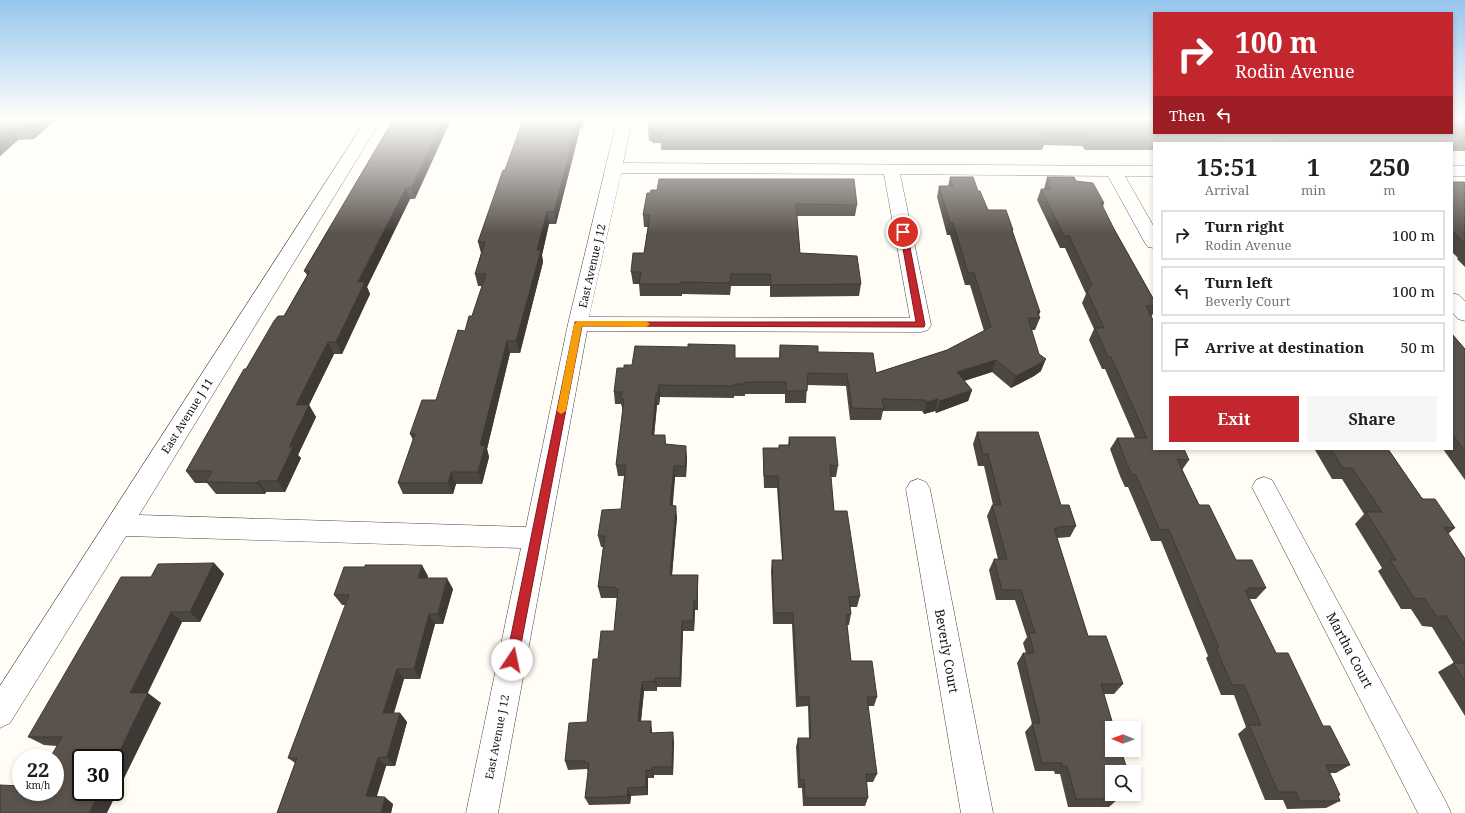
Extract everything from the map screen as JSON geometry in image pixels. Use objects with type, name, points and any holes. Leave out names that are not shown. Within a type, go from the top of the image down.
[{"type":"street","name":"East Avenue J 11","points":[[0,713],[350,158]]},
{"type":"street","name":"East Avenue J 12","points":[[482,813],[578,324],[617,158]]},
{"type":"street","points":[[615,168],[1153,171]]},
{"type":"street","points":[[578,324],[921,325],[891,170]]},
{"type":"street","points":[[1114,171],[1153,241]]},
{"type":"street","points":[[1453,171],[1465,171]]},
{"type":"street","points":[[1453,300],[1465,314]]},
{"type":"street","name":"Martha Court","points":[[1264,487],[1435,813]]},
{"type":"street","name":"Beverly Court","points":[[918,489],[977,813]]},
{"type":"street","points":[[118,525],[537,538]]},
{"type":"building","points":[[371,158],[425,158],[411,188],[406,188],[358,282],[365,282],[336,342],[328,342],[296,405],[309,405],[289,447],[293,447],[277,481],[258,481],[257,483],[206,482],[212,471],[186,471],[244,369],[246,369],[274,321],[278,316],[284,316],[310,271],[304,271]]},
{"type":"building","points":[[509,158],[568,158],[554,212],[547,212],[537,250],[541,250],[516,341],[507,341],[480,445],[485,446],[478,472],[451,472],[448,483],[398,483],[415,434],[410,434],[422,400],[436,400],[458,330],[465,331],[469,316],[472,316],[486,274],[475,274],[485,242],[478,242],[503,170],[505,170]]},
{"type":"building","points":[[950,177],[973,177],[978,191],[980,191],[988,210],[1006,210],[1040,312],[1037,312],[1040,318],[1028,318],[1039,354],[1046,359],[1016,376],[996,360],[957,372],[972,390],[940,401],[938,399],[927,402],[925,400],[882,399],[884,409],[852,408],[847,374],[808,373],[807,391],[786,391],[786,382],[745,382],[745,384],[734,384],[734,386],[659,385],[658,393],[656,393],[652,435],[665,435],[665,444],[686,446],[685,466],[674,466],[670,505],[676,506],[670,575],[698,575],[697,600],[694,600],[693,621],[682,621],[680,678],[655,678],[655,681],[642,682],[638,721],[651,721],[650,733],[673,732],[672,767],[652,767],[652,770],[646,770],[646,787],[628,788],[627,796],[585,798],[589,763],[584,763],[585,761],[565,761],[569,723],[587,722],[593,659],[598,659],[601,631],[614,631],[618,589],[615,589],[615,587],[598,587],[605,536],[598,536],[602,510],[621,509],[626,465],[616,465],[624,399],[621,399],[622,392],[614,392],[617,368],[624,368],[624,365],[632,365],[635,346],[688,347],[688,344],[735,345],[735,358],[780,358],[780,345],[818,346],[818,352],[873,353],[876,373],[947,350],[991,327],[974,273],[968,273],[953,223],[950,223],[939,186],[953,186]]},
{"type":"building","points":[[1047,177],[1074,177],[1076,181],[1093,183],[1104,203],[1101,203],[1114,229],[1153,298],[1153,306],[1146,306],[1153,320],[1153,450],[1184,450],[1189,460],[1177,459],[1199,505],[1209,505],[1236,560],[1252,560],[1266,588],[1248,588],[1249,590],[1245,590],[1276,653],[1288,653],[1323,726],[1330,726],[1350,765],[1326,765],[1340,795],[1338,795],[1340,801],[1300,801],[1296,792],[1278,792],[1249,725],[1261,725],[1244,685],[1232,685],[1216,648],[1219,648],[1169,530],[1159,529],[1136,475],[1132,475],[1117,438],[1147,438],[1111,357],[1108,357],[1095,328],[1104,328],[1087,291],[1092,285],[1069,236],[1064,236],[1041,189],[1050,189],[1047,182],[1050,182]]},
{"type":"building","points":[[659,179],[854,179],[857,205],[796,204],[800,253],[857,256],[861,284],[771,285],[770,274],[731,274],[730,283],[681,282],[681,284],[639,284],[641,272],[631,272],[633,253],[644,253],[650,215],[643,215],[647,193],[650,193],[651,190],[657,190]]},
{"type":"building","points":[[1453,182],[1465,183],[1465,244],[1453,232]]},
{"type":"building","points":[[1453,335],[1465,349],[1465,451],[1453,435]]},
{"type":"building","points":[[977,432],[1038,432],[1061,505],[1069,505],[1076,526],[1054,528],[1088,636],[1106,636],[1123,684],[1101,684],[1112,721],[1105,721],[1105,757],[1123,757],[1126,765],[1105,765],[1105,799],[1076,799],[1067,766],[1062,766],[1062,763],[1042,763],[1032,723],[1040,723],[1023,653],[1034,653],[1029,633],[1035,633],[1021,590],[1002,590],[994,559],[1007,559],[992,505],[1001,505],[988,454],[983,454]]},
{"type":"building","points":[[789,437],[835,437],[838,466],[830,465],[834,511],[847,511],[860,596],[849,597],[851,614],[846,615],[851,661],[872,661],[877,697],[867,697],[877,774],[866,774],[868,798],[805,798],[804,780],[800,780],[798,738],[811,738],[809,697],[798,697],[793,613],[774,613],[772,560],[783,560],[778,476],[764,476],[763,448],[779,448],[779,445],[790,445]]},
{"type":"building","points":[[1332,450],[1389,450],[1421,497],[1423,499],[1435,499],[1455,528],[1444,527],[1465,559],[1465,646],[1446,616],[1436,616],[1425,599],[1414,598],[1390,560],[1396,560],[1366,512],[1382,512],[1352,468],[1343,468]]},
{"type":"building","points":[[214,563],[190,612],[171,612],[130,693],[148,693],[120,749],[72,749],[72,801],[95,801],[89,813],[0,813],[0,785],[12,786],[12,801],[64,801],[64,749],[55,749],[62,737],[28,737],[121,577],[151,577],[158,564]]},
{"type":"building","points":[[365,565],[422,565],[418,578],[447,578],[438,614],[429,614],[414,669],[397,669],[383,713],[400,713],[387,757],[378,758],[366,796],[385,797],[381,813],[277,813],[297,758],[288,758],[349,595],[334,595],[344,567],[365,567]]},
{"type":"building","points":[[1453,663],[1465,663],[1465,681]]},
{"type":"slow traffic","points":[[561,411],[578,324],[646,324]]},
{"type":"route","points":[[512,660],[578,324],[921,325],[903,232]]}]
